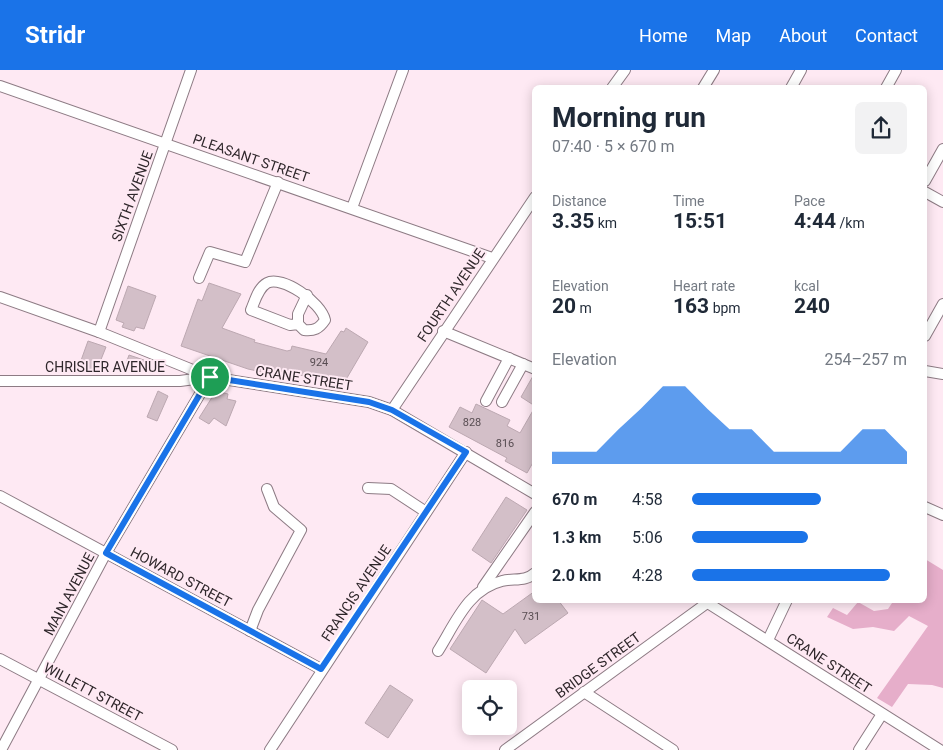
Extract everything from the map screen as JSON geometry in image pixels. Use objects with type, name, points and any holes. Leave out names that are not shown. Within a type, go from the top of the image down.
[{"type":"street","name":"SIXTH AVENUE","points":[[99,332],[191,70]]},
{"type":"street","points":[[352,208],[402,70]]},
{"type":"street","points":[[614,85],[625,70]]},
{"type":"street","points":[[705,85],[714,70]]},
{"type":"street","points":[[793,85],[801,70]]},
{"type":"street","points":[[888,85],[896,70]]},
{"type":"street","name":"PLEASANT STREET","points":[[0,86],[492,258]]},
{"type":"street","points":[[927,177],[943,149]]},
{"type":"street","points":[[200,278],[210,252],[245,262],[278,182]]},
{"type":"street","points":[[927,193],[943,202]]},
{"type":"street","name":"FOURTH AVENUE","points":[[392,410],[443,331],[532,201]]},
{"type":"street","points":[[298,324],[290,325],[251,310],[262,287],[269,282],[275,282],[307,295],[323,311],[324,320],[320,327],[312,330],[304,330],[298,324],[298,314],[307,295]]},
{"type":"street","name":"CRANE STREET","points":[[0,297],[99,332],[210,377],[369,402],[392,410],[532,492]]},
{"type":"street","points":[[927,332],[943,304]]},
{"type":"street","points":[[443,331],[532,368]]},
{"type":"street","points":[[486,401],[509,358]]},
{"type":"street","points":[[502,402],[523,364]]},
{"type":"street","points":[[927,371],[943,374]]},
{"type":"street","name":"CHRISLER AVENUE","points":[[0,381],[180,381],[210,377]]},
{"type":"street","name":"MAIN AVENUE","points":[[1,750],[106,553],[210,377]]},
{"type":"street","name":"FRANCIS AVENUE","points":[[270,750],[321,669],[466,452]]},
{"type":"street","points":[[368,488],[392,489],[426,512]]},
{"type":"street","points":[[250,631],[258,610],[301,530],[274,507],[267,489]]},
{"type":"street","name":"HOWARD STREET","points":[[0,496],[321,669]]},
{"type":"street","points":[[927,508],[943,515]]},
{"type":"street","points":[[438,651],[471,598],[482,589],[532,516]]},
{"type":"street","points":[[482,589],[501,581],[522,580],[532,574]]},
{"type":"street","name":"BRIDGE STREET","points":[[505,750],[702,603]]},
{"type":"street","name":"CRANE STREET","points":[[708,603],[940,750]]},
{"type":"street","points":[[768,640],[786,603]]},
{"type":"street","name":"WILLETT STREET","points":[[0,658],[172,750]]},
{"type":"street","points":[[584,692],[672,750]]},
{"type":"street","points":[[859,750],[882,714]]},
{"type":"shaded area","points":[[927,560],[943,570],[943,688],[932,685],[908,684],[892,707],[877,698],[928,626],[909,616],[894,631],[873,627],[853,629],[827,617],[833,608],[847,615],[857,603],[874,611],[888,609],[892,603],[927,603]]},
{"type":"building","points":[[209,283],[241,294],[222,328],[255,340],[254,342],[287,351],[291,350],[292,346],[326,354],[341,331],[344,332],[346,328],[368,342],[344,383],[272,370],[271,374],[248,369],[181,346],[198,299],[202,301]]},
{"type":"building","points":[[128,286],[156,296],[144,329],[136,327],[134,331],[122,327],[124,323],[116,320]]},
{"type":"building","points":[[88,341],[106,347],[96,372],[79,366]]},
{"type":"building","points":[[129,355],[144,360],[140,372],[125,366]]},
{"type":"building","points":[[532,378],[532,404],[521,397]]},
{"type":"building","points":[[158,391],[168,396],[157,421],[147,417]]},
{"type":"building","points":[[216,391],[228,394],[227,399],[236,401],[226,426],[214,418],[209,424],[199,418]]},
{"type":"building","points":[[476,404],[510,420],[507,426],[520,433],[532,412],[532,464],[527,473],[505,461],[507,458],[449,427],[460,407],[472,413]]},
{"type":"building","points":[[506,497],[527,510],[491,563],[472,550]]},
{"type":"building","points":[[532,593],[532,603],[560,603],[568,613],[525,644],[515,629],[486,673],[450,649],[482,600],[503,614]]},
{"type":"building","points":[[390,685],[413,700],[388,738],[365,723]]},
{"type":"route","points":[[210,377],[369,402],[392,410],[466,452],[321,669],[106,553],[210,377]]}]
